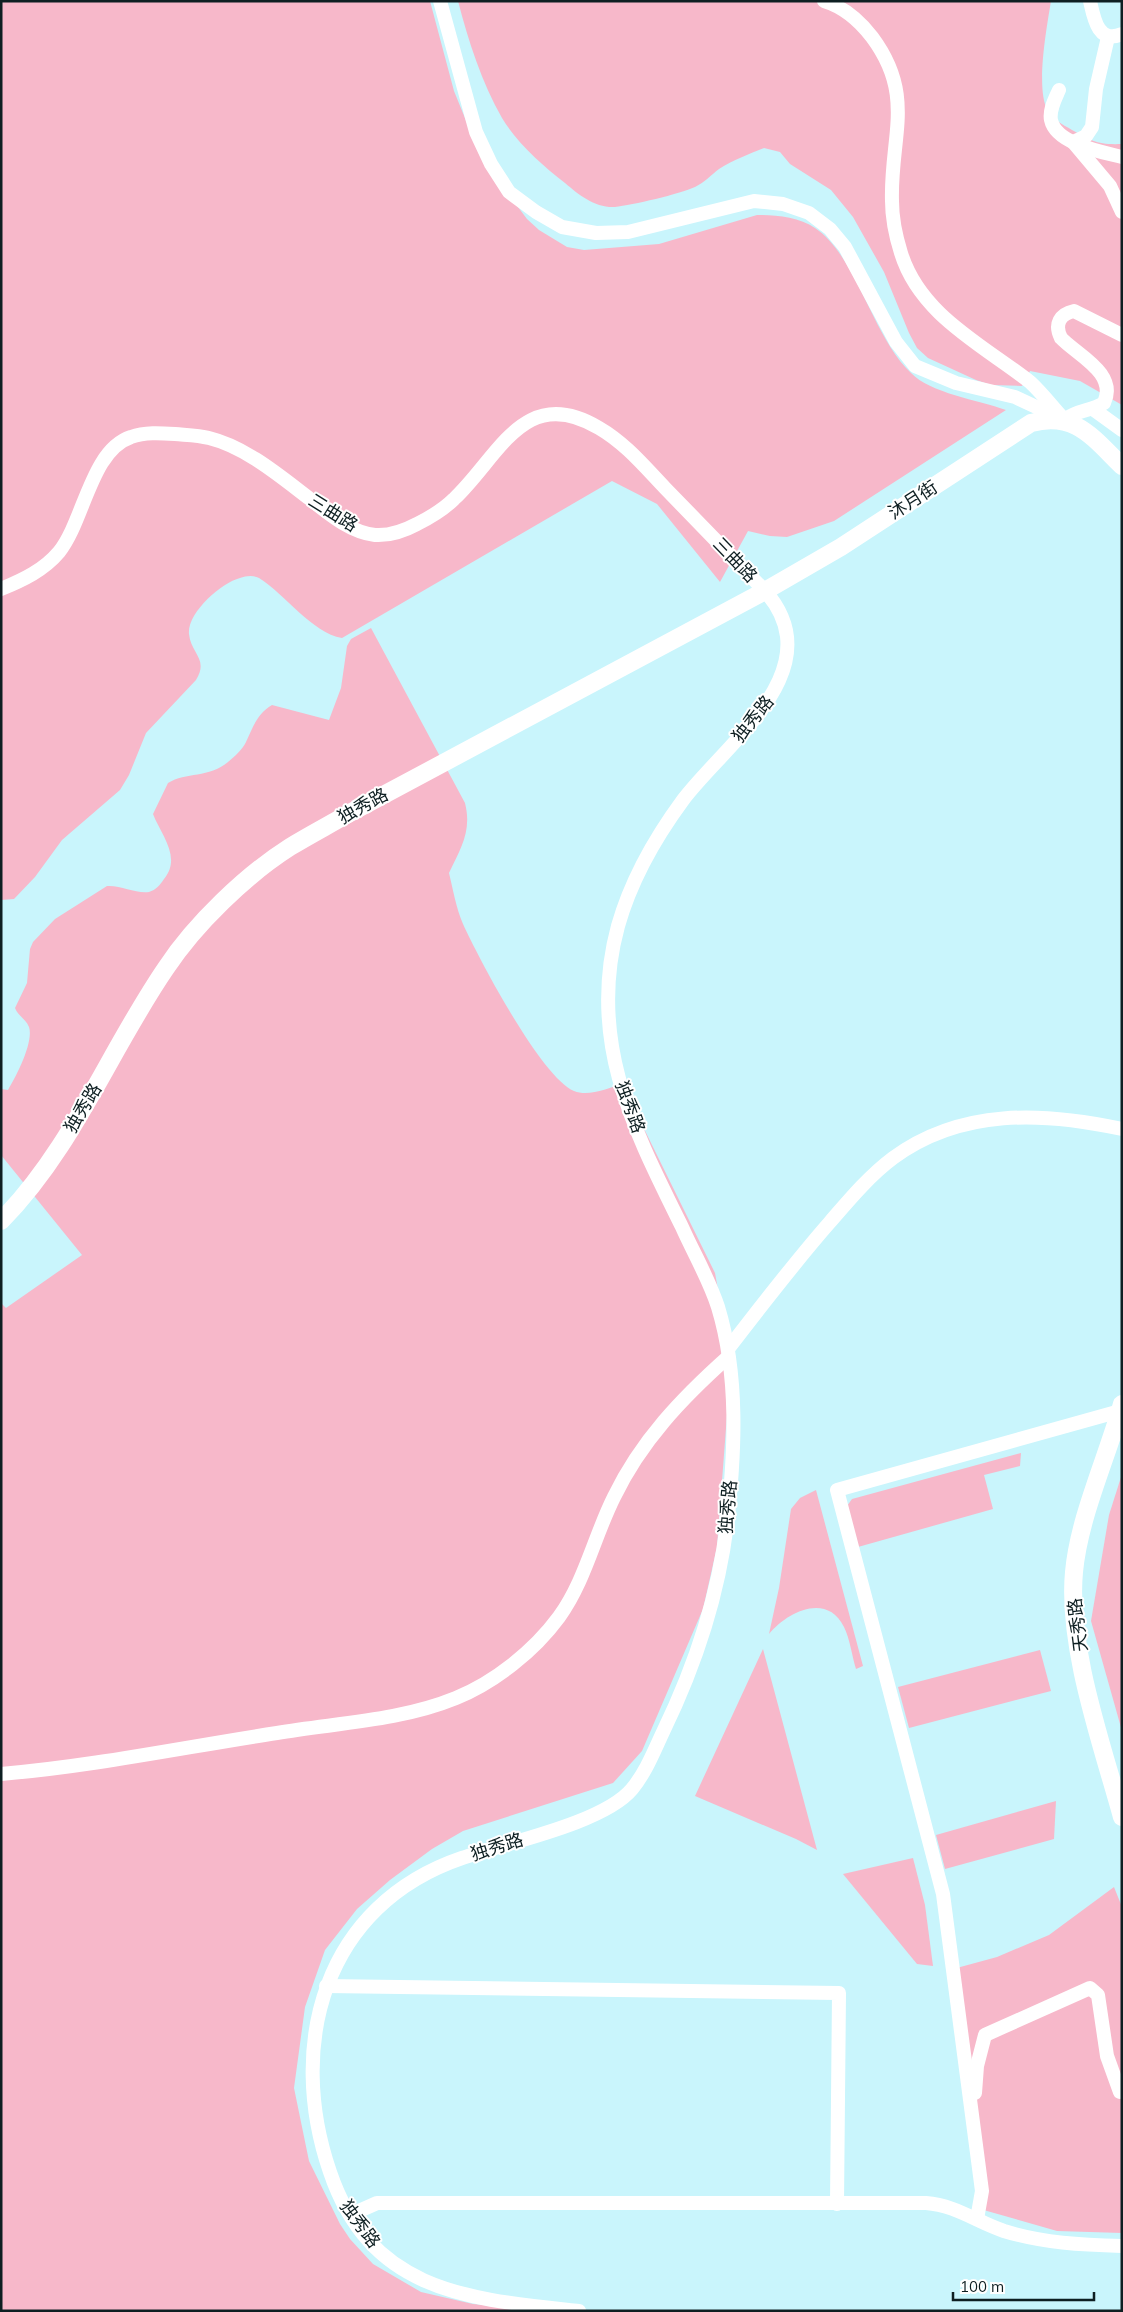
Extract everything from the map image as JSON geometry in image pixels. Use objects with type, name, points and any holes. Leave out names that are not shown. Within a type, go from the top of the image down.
[{"type":"main road","name":"沐月街","points":[[765,591],[841,547],[1031,423],[1042,420],[1064,420]]},
{"type":"main road","points":[[1064,420],[1076,424],[1122,466]]},
{"type":"main road","name":"独秀路","points":[[1,1221],[41,1177],[166,967],[199,927],[245,882],[289,848],[346,815],[765,591]]},
{"type":"main road","name":"天秀路","points":[[1121,1408],[1083,1527],[1074,1571],[1073,1615],[1089,1696],[1121,1813]]},
{"type":"street","points":[[440,1],[476,132],[491,164],[509,192],[536,212],[562,227],[596,233],[628,232],[754,201],[783,204],[809,213],[830,229],[845,247],[896,342],[915,366],[956,383],[1015,397],[1064,420]]},
{"type":"street","points":[[824,1],[845,10],[857,20],[879,47],[893,76],[898,105],[899,128],[892,202],[901,254],[914,282],[938,313],[1032,384],[1064,420]]},
{"type":"street","points":[[1090,1],[1096,24],[1103,34],[1108,36],[1122,34]]},
{"type":"street","points":[[1073,142],[1086,136],[1092,127],[1096,89],[1108,36]]},
{"type":"street","points":[[1058,90],[1052,108],[1051,120],[1058,135],[1073,142],[1122,157]]},
{"type":"street","points":[[1073,142],[1110,186],[1122,212]]},
{"type":"street","points":[[1064,420],[1076,411],[1094,408],[1104,403],[1106,398],[1104,382],[1092,364],[1061,338],[1058,332],[1058,321],[1063,315],[1074,311],[1122,336]]},
{"type":"street","points":[[1094,408],[1122,430]]},
{"type":"street","name":"三曲路","points":[[1,589],[32,574],[59,552],[79,518],[103,462],[115,446],[134,436],[156,434],[198,436],[222,442],[264,466],[348,526],[365,533],[384,535],[410,528],[446,507],[463,490],[500,444],[524,424],[541,416],[560,414],[585,420],[627,449],[765,591]]},
{"type":"street","name":"独秀路","points":[[578,2311],[496,2300],[431,2284],[410,2275],[382,2254],[368,2239],[350,2215],[339,2195],[327,2164],[316,2108],[314,2079],[316,2030],[326,1986],[339,1959],[360,1929],[380,1908],[411,1882],[428,1872],[463,1857],[596,1814],[622,1800],[636,1783],[651,1757],[688,1678],[708,1625],[727,1525],[732,1455],[732,1414],[728,1353],[711,1288],[649,1159],[622,1090],[609,1036],[608,986],[613,949],[622,914],[651,847],[689,792],[762,710],[780,679],[786,655],[786,632],[778,609],[765,591]]},
{"type":"street","points":[[1,1774],[136,1756],[380,1717],[434,1706],[468,1693],[524,1654],[553,1625],[580,1582],[607,1511],[632,1463],[668,1415],[728,1353],[795,1262],[852,1197],[883,1166],[914,1144],[951,1128],[1004,1117],[1053,1117],[1122,1129]]},
{"type":"street","points":[[977,2219],[982,2191],[943,1894],[837,1490],[1121,1408]]},
{"type":"street","points":[[326,1986],[839,1993],[837,2204]]},
{"type":"street","points":[[972,2119],[977,2066],[985,2035],[1090,1988],[1098,1995],[1107,2056],[1120,2092]]},
{"type":"street","points":[[350,2215],[377,2203],[935,2204],[948,2206],[1004,2231],[1074,2245],[1122,2246]]},
{"type":"shaded area","points":[[1,1],[430,1],[454,91],[471,133],[503,187],[527,219],[539,230],[567,247],[584,250],[659,244],[757,215],[779,216],[802,221],[815,228],[830,241],[842,257],[854,276],[885,339],[911,373],[919,380],[942,391],[1006,410],[834,521],[787,537],[770,536],[748,531],[720,582],[657,504],[612,481],[342,638],[320,629],[259,578],[247,576],[232,581],[215,592],[193,617],[189,634],[190,641],[200,661],[200,673],[196,680],[146,733],[129,775],[120,790],[62,840],[35,877],[14,899],[1,900]]},
{"type":"shaded area","points":[[458,1],[1051,1],[1042,74],[1044,101],[1048,111],[1059,122],[1090,140],[1106,144],[1122,144],[1122,405],[1080,381],[1030,371],[1022,386],[991,385],[928,358],[917,348],[909,333],[884,272],[853,217],[831,190],[790,164],[780,152],[764,148],[724,166],[695,187],[656,199],[615,207],[608,207],[588,200],[556,176],[530,153],[502,118],[476,61]]},
{"type":"shaded area","points":[[371,628],[465,803],[467,813],[466,831],[449,873],[461,918],[482,963],[529,1041],[560,1081],[580,1093],[598,1091],[622,1084],[715,1273],[731,1362],[717,1547],[703,1609],[642,1751],[613,1783],[463,1831],[432,1849],[390,1880],[357,1909],[325,1950],[305,2007],[294,2088],[309,2161],[340,2224],[350,2239],[373,2264],[421,2292],[473,2304],[547,2311],[1,2311],[1,1303],[6,1308],[82,1255],[1,1155],[1,1089],[8,1090],[15,1077],[27,1050],[30,1033],[28,1024],[15,1008],[27,983],[30,949],[33,942],[55,919],[107,886],[149,892],[158,887],[164,879],[169,871],[171,854],[153,814],[168,783],[182,777],[205,773],[228,762],[242,748],[259,717],[272,705],[329,720],[341,688],[347,646],[351,639]]},
{"type":"shaded area","points":[[1021,1453],[1020,1466],[984,1475],[993,1509],[858,1547],[847,1506],[852,1499]]},
{"type":"shaded area","points":[[1122,1474],[1122,1731],[1091,1621],[1109,1515]]},
{"type":"shaded area","points":[[816,1490],[863,1666],[856,1669],[844,1627],[837,1616],[828,1610],[818,1608],[807,1609],[796,1613],[769,1634],[779,1588],[791,1509],[800,1498]]},
{"type":"shaded area","points":[[763,1649],[817,1850],[796,1839],[695,1796]]},
{"type":"shaded area","points":[[1040,1650],[1051,1691],[909,1728],[898,1687]]},
{"type":"shaded area","points":[[1056,1801],[1054,1839],[945,1869],[936,1835]]},
{"type":"shaded area","points":[[913,1858],[925,1905],[933,1966],[917,1964],[843,1874]]},
{"type":"shaded area","points":[[1114,1887],[1122,1907],[1122,2233],[1057,2231],[980,2209],[953,1969],[997,1957],[1049,1935]]}]
